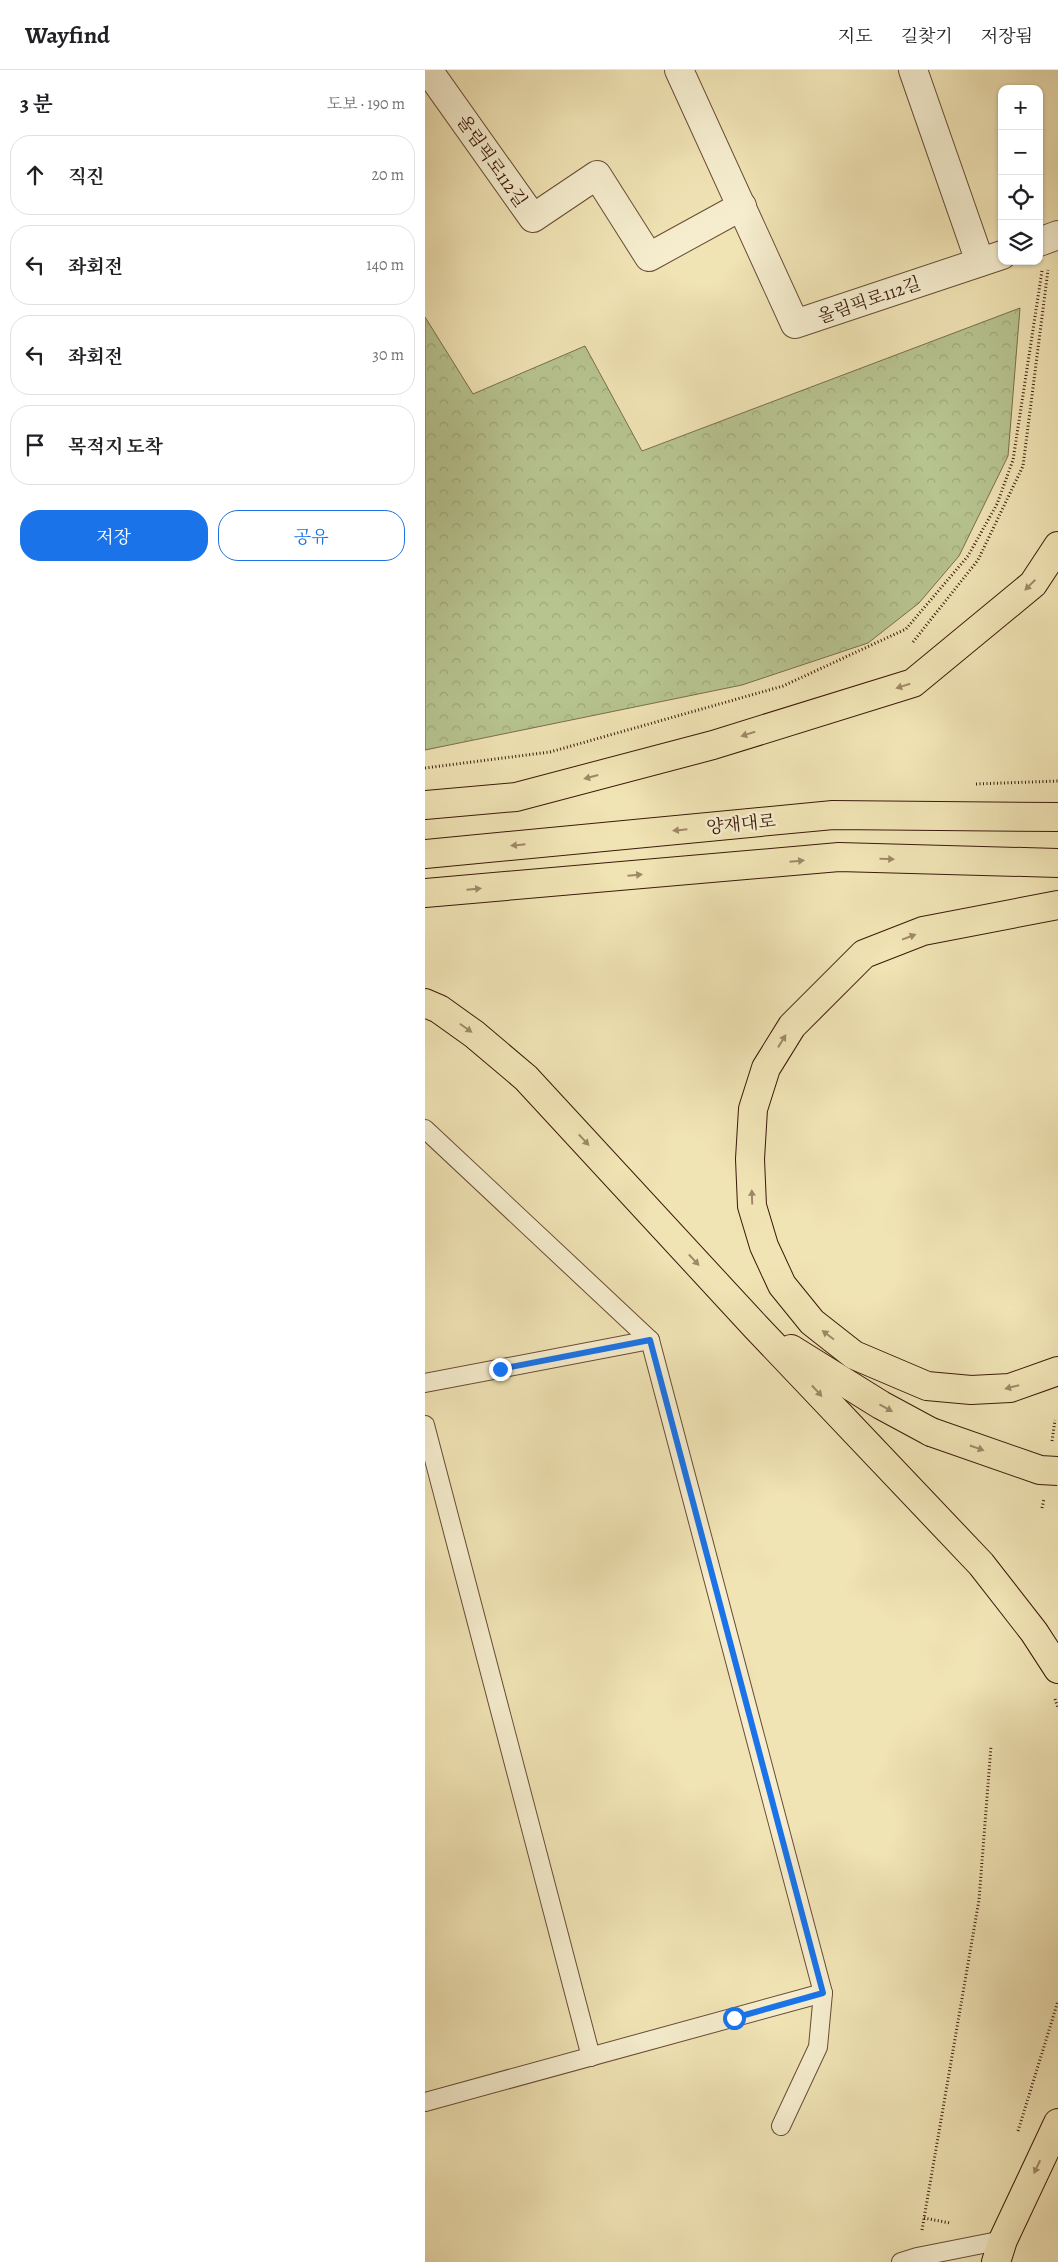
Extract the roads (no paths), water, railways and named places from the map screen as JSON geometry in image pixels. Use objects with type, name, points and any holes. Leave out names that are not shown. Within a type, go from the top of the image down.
[{"type":"main road","points":[[425,806],[516,797],[713,745],[913,683],[1033,584],[1058,546]]},
{"type":"main road","name":"양재대로","points":[[425,854],[833,815],[1058,817]]},
{"type":"main road","points":[[425,893],[839,857],[1058,864]]},
{"type":"main road","points":[[1058,906],[923,931],[864,954],[792,1026],[766,1068],[753,1109],[750,1159],[752,1206],[764,1246],[782,1285],[812,1322],[855,1355],[890,1372],[927,1386],[971,1390],[1010,1388],[1058,1371]]},
{"type":"main road","points":[[425,1003],[439,1009],[474,1034],[526,1078],[756,1326],[981,1564],[1034,1632],[1058,1669]]},
{"type":"main road","points":[[756,1326],[881,1406],[931,1432],[1040,1470],[1058,1471]]},
{"type":"main road","points":[[1000,2251],[1058,2123]]},
{"type":"street","name":"올림픽로112길","points":[[428,70],[533,218],[597,175],[649,257],[742,206]]},
{"type":"street","name":"올림픽로112길","points":[[679,70],[795,324],[991,258],[913,70]]},
{"type":"lane","points":[[425,1129],[650,1340],[823,1993],[818,2047],[781,2126]]},
{"type":"lane","points":[[425,1383],[650,1340]]},
{"type":"lane","points":[[425,1425],[591,2057]]},
{"type":"lane","points":[[425,2102],[823,1993]]},
{"type":"lane","points":[[909,2259],[1000,2251]]}]
